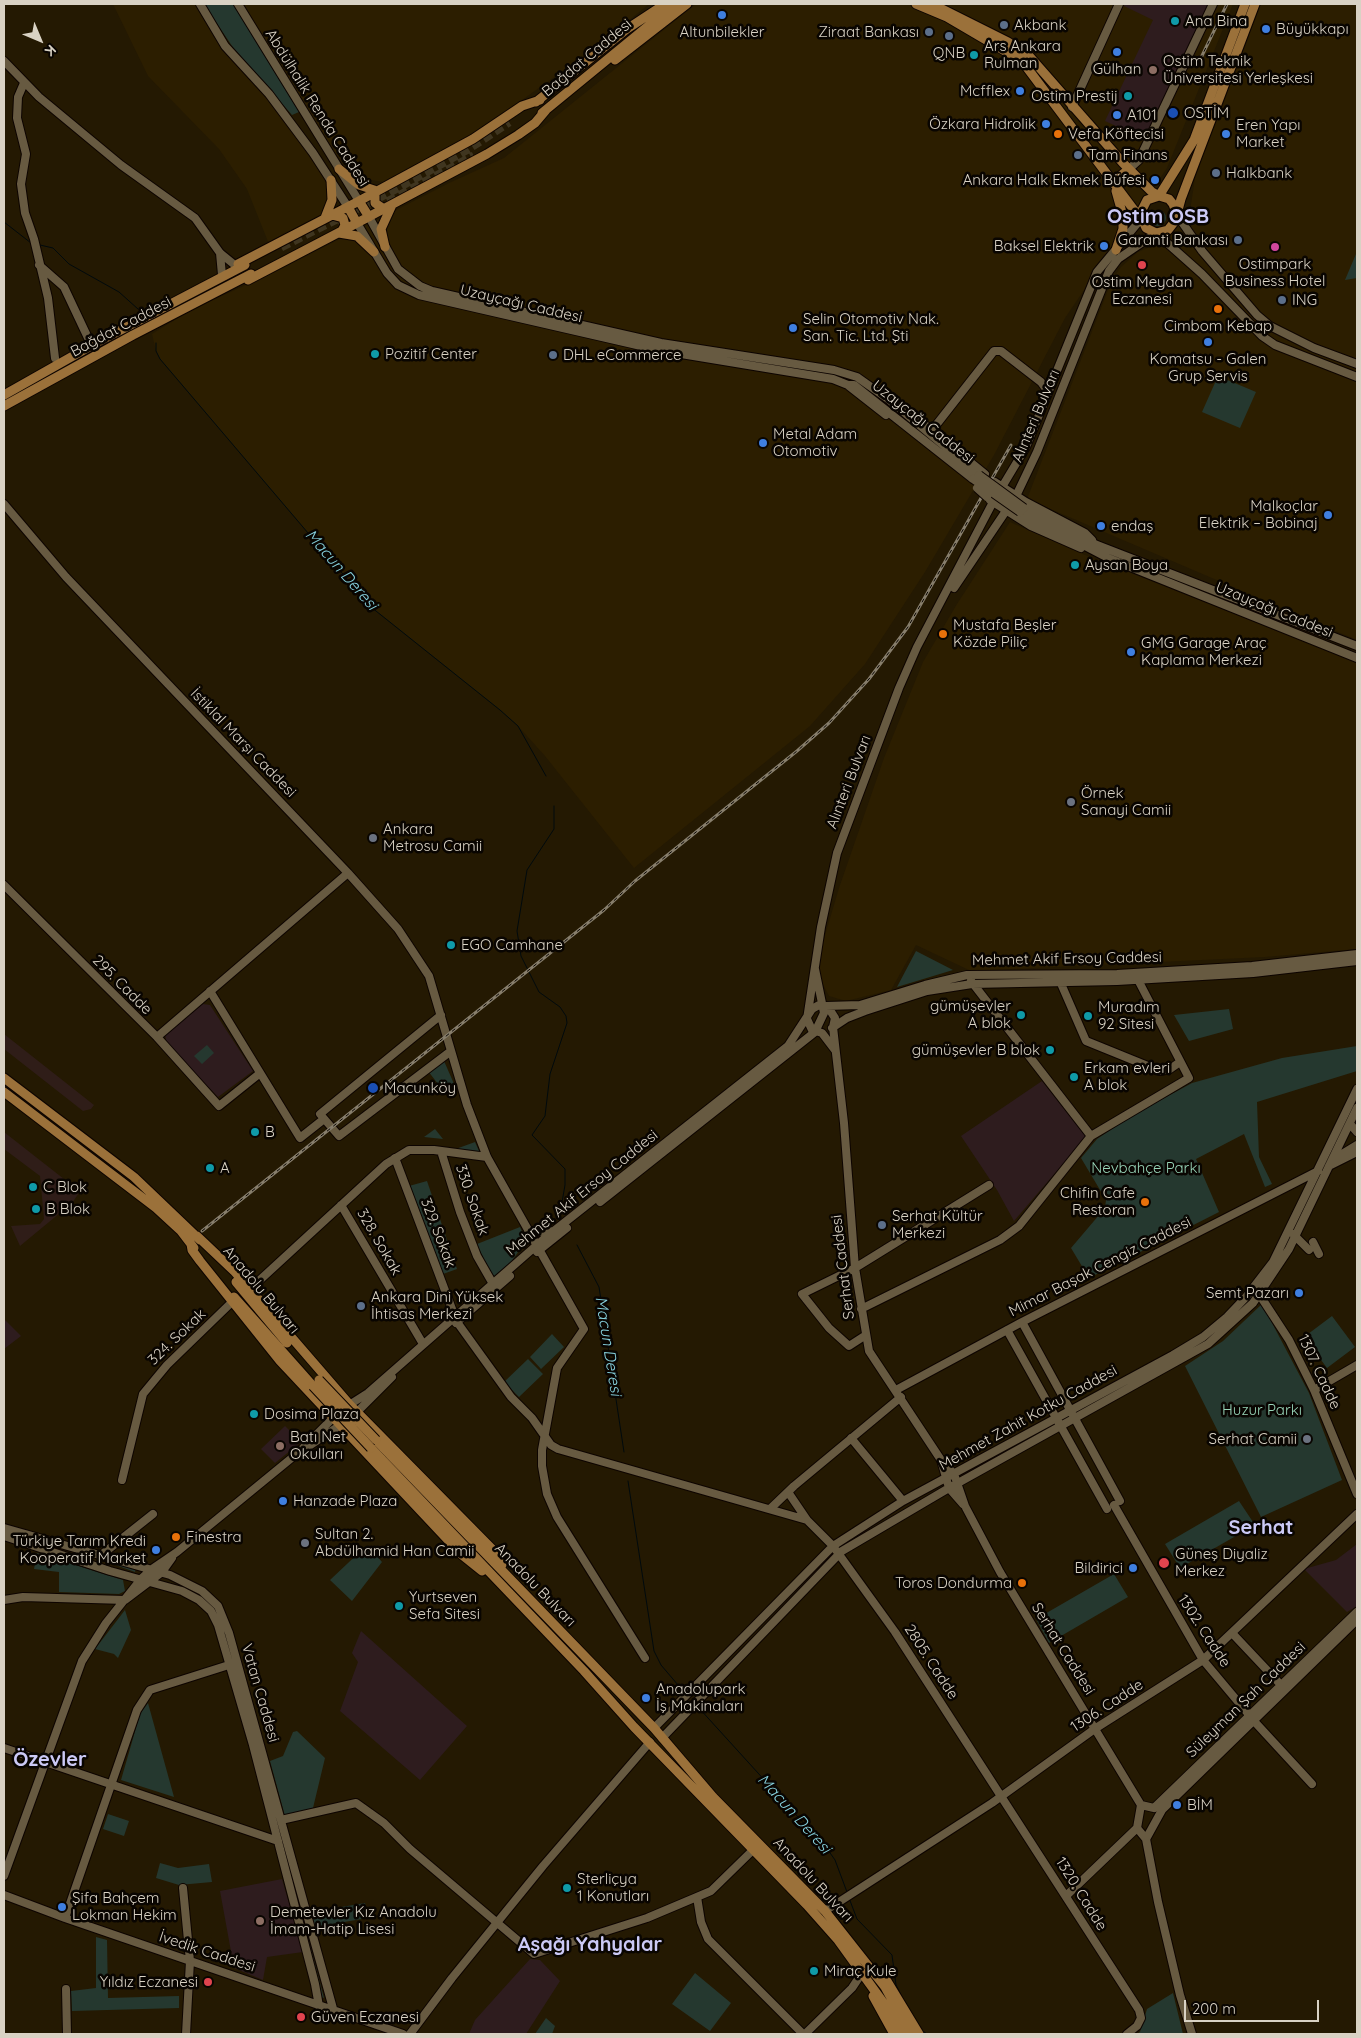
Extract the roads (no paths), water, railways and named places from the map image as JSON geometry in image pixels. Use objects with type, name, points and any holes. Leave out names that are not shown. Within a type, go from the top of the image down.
[{"type":"main road","name":"Abdülhalik Renda Caddesi","points":[[200,4],[224,46],[268,93],[331,180],[348,207]]},
{"type":"main road","name":"Abdülhalik Renda Caddesi","points":[[238,4],[359,201]]},
{"type":"main road","points":[[627,29],[654,4]]},
{"type":"main road","name":"Bağdat Caddesi","points":[[516,132],[568,93],[665,4]]},
{"type":"main road","name":"Bağdat Caddesi","points":[[509,122],[540,100],[627,29],[647,22],[675,4]]},
{"type":"main road","points":[[568,93],[623,55],[687,4]]},
{"type":"main road","points":[[916,4],[960,24],[1022,61],[1146,228],[1156,233],[1202,274],[1262,336],[1275,345],[1357,377]]},
{"type":"main road","points":[[932,4],[1008,42],[1030,58],[1129,169],[1159,196]]},
{"type":"main road","points":[[1072,107],[1119,4]]},
{"type":"main road","points":[[1113,182],[1139,160],[1213,4]]},
{"type":"main road","points":[[1159,196],[1194,140],[1245,4]]},
{"type":"main road","points":[[1156,233],[1168,230],[1177,215],[1255,4]]},
{"type":"main road","points":[[4,61],[24,83],[120,165],[194,218],[220,252],[240,265]]},
{"type":"main road","points":[[24,83],[18,97],[17,118],[26,154],[21,184],[24,213],[34,238],[48,298],[55,358]]},
{"type":"main road","name":"Bağdat Caddesi","points":[[4,396],[93,341],[128,325],[219,277],[473,139],[522,106],[540,100]]},
{"type":"main road","points":[[222,289],[251,278],[369,217],[518,135],[535,122],[546,110]]},
{"type":"main road","points":[[293,126],[306,116]]},
{"type":"main road","points":[[339,169],[359,185],[376,192],[375,203],[388,206]]},
{"type":"main road","points":[[331,180],[332,200],[328,217],[343,218],[345,225],[339,232]]},
{"type":"main road","points":[[1113,182],[1123,216],[1123,229],[1116,250]]},
{"type":"main road","points":[[1141,219],[1144,204],[1152,197],[1159,196],[1169,199],[1177,215],[1202,251],[1257,315],[1298,340],[1357,364]]},
{"type":"main road","points":[[359,201],[369,217]]},
{"type":"main road","points":[[385,247],[381,229],[388,206]]},
{"type":"main road","points":[[348,207],[357,223]]},
{"type":"main road","name":"Uzayçağı Caddesi","points":[[369,217],[398,269],[408,278],[432,291],[661,343],[834,370],[857,377],[888,399],[979,476]]},
{"type":"main road","name":"Alınteri Bulvarı","points":[[809,1012],[820,927],[837,853],[899,688],[917,647],[936,613],[990,499],[1026,448],[1097,272],[1141,219]]},
{"type":"main road","name":"Uzayçağı Caddesi","points":[[357,223],[387,273],[398,285],[419,295],[663,350],[833,379],[848,385],[854,385],[979,476],[1022,510],[1095,548],[1357,658]]},
{"type":"main road","points":[[365,237],[368,229],[376,231]]},
{"type":"main road","points":[[339,232],[357,236],[374,252]]},
{"type":"main road","name":"Alınteri Bulvarı","points":[[936,613],[1016,496],[1037,452],[1109,271],[1118,259],[1156,233]]},
{"type":"main road","points":[[219,277],[220,252]]},
{"type":"main road","points":[[4,389],[55,358],[93,341],[64,287],[39,265]]},
{"type":"main road","name":"Bağdat Caddesi","points":[[4,406],[133,335],[251,274]]},
{"type":"main road","points":[[1275,345],[1276,337],[1281,331]]},
{"type":"main road","points":[[4,412],[112,352],[133,335]]},
{"type":"main road","points":[[1290,351],[1298,340]]},
{"type":"main road","name":"Uzayçağı Caddesi","points":[[933,429],[994,351],[1001,352],[1050,388]]},
{"type":"main road","points":[[848,385],[1006,511],[1060,541],[1095,548]]},
{"type":"main road","points":[[888,399],[933,429],[979,476],[999,485],[1085,533],[1095,548]]},
{"type":"main road","name":"İstiklal Marşı Caddesi","points":[[4,504],[66,577],[348,873],[398,929],[429,976],[467,1105],[488,1156],[584,1329],[557,1368],[544,1436]]},
{"type":"main road","name":"Uzayçağı Caddesi","points":[[1095,548],[1357,646]]},
{"type":"main road","points":[[157,1037],[348,873]]},
{"type":"main road","name":"295. Cadde","points":[[4,884],[157,1037],[219,1106],[259,1074]]},
{"type":"main road","name":"Mehmet Akif Ersoy Caddesi","points":[[1136,976],[1252,966],[1357,954]]},
{"type":"main road","name":"Mehmet Akif Ersoy Caddesi","points":[[819,1033],[824,1005],[865,1008],[927,991],[972,984],[1059,978],[1253,973],[1357,961]]},
{"type":"main road","name":"Alınteri Bulvarı","points":[[815,969],[824,1005],[834,1014],[833,1027]]},
{"type":"main road","points":[[967,975],[972,984],[1091,1136]]},
{"type":"main road","name":"Mehmet Akif Ersoy Caddesi","points":[[297,1454],[340,1426],[357,1412],[394,1375],[538,1248],[544,1238],[804,1042],[865,1008],[925,985],[967,975],[1059,978]]},
{"type":"main road","points":[[861,1309],[1000,1240],[1019,1226],[1091,1136],[1189,1078],[1136,976]]},
{"type":"main road","points":[[1059,978],[1086,1041],[1160,1071],[1170,1069],[1180,1062]]},
{"type":"main road","points":[[210,991],[259,1074],[300,1138],[324,1119]]},
{"type":"main road","points":[[824,1005],[816,1006],[809,1012],[808,1023],[835,1050]]},
{"type":"main road","name":"Mehmet Akif Ersoy Caddesi","points":[[544,1238],[788,1046],[809,1012]]},
{"type":"main road","points":[[441,1015],[320,1114],[340,1136],[450,1051]]},
{"type":"main road","name":"Serhat Caddesi","points":[[833,1027],[844,1123],[855,1268],[869,1351],[941,1460],[954,1474],[959,1483],[965,1506],[1022,1612],[1096,1728],[1141,1805]]},
{"type":"main road","name":"Anadolu Bulvarı","points":[[4,1078],[134,1177],[194,1240],[316,1383],[504,1588],[754,1849],[838,1940],[885,2005],[902,2034]]},
{"type":"main road","name":"Mehmet Zahit Kotku Caddesi","points":[[1293,1233],[1309,1190],[1357,1090]]},
{"type":"main road","name":"Anadolu Bulvarı","points":[[4,1092],[124,1182],[194,1240]]},
{"type":"main road","name":"Mehmet Zahit Kotku Caddesi","points":[[654,1728],[833,1546],[903,1501],[1208,1344],[1253,1303],[1260,1294],[1332,1162],[1357,1108]]},
{"type":"main road","points":[[1350,1124],[1357,1132]]},
{"type":"main road","name":"Mimar Başak Cengiz Caddesi","points":[[770,1509],[898,1394],[1022,1322],[1318,1171],[1357,1144]]},
{"type":"main road","points":[[249,1290],[395,1158],[409,1150],[488,1156]]},
{"type":"main road","name":"330. Sokak","points":[[440,1151],[477,1256],[493,1284]]},
{"type":"main road","name":"Mimar Başak Cengiz Caddesi","points":[[1332,1162],[1357,1152]]},
{"type":"main road","name":"329. Sokak","points":[[395,1158],[456,1320],[511,1397],[532,1418],[544,1436],[558,1450],[807,1520]]},
{"type":"main road","points":[[1301,1180],[1308,1185],[1309,1190]]},
{"type":"main road","points":[[866,1335],[848,1346],[829,1328],[802,1294],[855,1268],[989,1185]]},
{"type":"main road","name":"328. Sokak","points":[[342,1205],[423,1344]]},
{"type":"main road","points":[[531,1232],[544,1238]]},
{"type":"main road","points":[[1288,1242],[1309,1250],[1293,1233]]},
{"type":"main road","points":[[194,1240],[223,1260],[357,1412],[371,1442],[340,1426],[280,1361],[192,1250],[194,1240]]},
{"type":"main road","name":"Mehmet Zahit Kotku Caddesi","points":[[1072,1415],[1173,1355],[1214,1328],[1234,1310],[1263,1276],[1288,1242]]},
{"type":"main road","points":[[1313,1242],[1319,1254]]},
{"type":"main road","name":"Mehmet Akif Ersoy Caddesi","points":[[297,1454],[332,1418],[368,1392],[423,1344],[456,1320],[493,1284],[538,1248]]},
{"type":"main road","name":"1307. Cadde","points":[[1260,1294],[1290,1340],[1314,1390],[1357,1494]]},
{"type":"main road","name":"324. Sokak","points":[[122,1480],[143,1394],[157,1376],[232,1302]]},
{"type":"main road","name":"1302. Cadde","points":[[1022,1322],[1072,1415],[1114,1505]]},
{"type":"main road","name":"1302. Cadde","points":[[1007,1330],[1059,1422],[1114,1505],[1203,1660],[1251,1718],[1312,1784]]},
{"type":"main road","points":[[1314,1390],[1357,1365]]},
{"type":"main road","points":[[320,1404],[330,1400],[335,1389]]},
{"type":"main road","name":"Mehmet Zahit Kotku Caddesi","points":[[662,1738],[840,1553],[1059,1422]]},
{"type":"main road","points":[[544,1436],[542,1466],[552,1506],[644,1658]]},
{"type":"main road","points":[[851,1438],[903,1501]]},
{"type":"main road","name":"Anadolu Bulvarı","points":[[371,1442],[511,1580],[654,1728],[713,1796],[825,1910],[866,1959],[885,1987],[912,2034]]},
{"type":"main road","points":[[4,1876],[82,1661],[106,1623],[141,1579],[152,1569],[176,1552],[297,1454]]},
{"type":"main road","name":"Serhat Caddesi","points":[[941,1460],[944,1479],[948,1488],[965,1506]]},
{"type":"main road","name":"2805. Cadde","points":[[788,1492],[807,1520],[840,1553],[895,1632],[1001,1797]]},
{"type":"main road","points":[[100,1556],[153,1514]]},
{"type":"main road","name":"1306. Cadde","points":[[825,1910],[1001,1797],[1096,1728],[1203,1660],[1357,1514]]},
{"type":"main road","name":"Vatan Caddesi","points":[[4,1528],[162,1572],[194,1586],[215,1603],[226,1623],[233,1663],[319,2006]]},
{"type":"main road","name":"Vatan Caddesi","points":[[4,1536],[182,1591],[208,1607],[218,1625],[233,1663],[281,1820],[334,2012]]},
{"type":"main road","points":[[4,1600],[23,1597],[128,1596],[162,1572],[176,1552]]},
{"type":"main road","points":[[125,1574],[128,1596]]},
{"type":"main road","name":"Süleyman Şah Caddesi","points":[[1251,1718],[1281,1685],[1357,1612]]},
{"type":"main road","name":"Süleyman Şah Caddesi","points":[[1158,1809],[1251,1718],[1357,1620]]},
{"type":"main road","points":[[1232,1633],[1281,1685]]},
{"type":"main road","points":[[65,1918],[113,1785],[137,1710],[150,1690],[233,1663]]},
{"type":"main road","points":[[410,2034],[496,1923],[584,1817],[650,1742]]},
{"type":"main road","points":[[4,1748],[278,1841]]},
{"type":"main road","name":"1320. Cadde","points":[[1001,1797],[1067,1895],[1137,2007],[1141,2018],[1137,2026],[1127,2034]]},
{"type":"main road","points":[[281,1820],[356,1803],[384,1823],[410,1849],[534,1954],[600,1935],[711,1891],[754,1849]]},
{"type":"main road","points":[[1067,1895],[1137,1828],[1141,1805],[1158,1809],[1156,1823],[1146,1839]]},
{"type":"main road","points":[[1137,1828],[1146,1839],[1158,1902],[1180,1995],[1192,2034]]},
{"type":"main road","points":[[183,1888],[190,1961],[186,2034]]},
{"type":"main road","name":"İvedik Caddesi","points":[[4,1895],[334,2012],[403,2034]]},
{"type":"main road","points":[[697,1897],[701,1922],[708,1939],[804,2034],[852,1988],[862,1973],[894,2034]]},
{"type":"main road","points":[[866,1959],[882,1973],[892,1987],[919,2034]]},
{"type":"main road","points":[[303,2000],[316,1988]]},
{"type":"main road","points":[[66,1989],[67,2034]]},
{"type":"waterway","name":"Macun Deresi","points":[[4,222],[31,243]]},
{"type":"waterway","name":"Macun Deresi","points":[[40,245],[53,248],[69,264],[119,292],[138,309]]},
{"type":"waterway","name":"Macun Deresi","points":[[156,343],[156,351],[160,359],[371,607],[518,726],[546,776]]},
{"type":"waterway","name":"Macun Deresi","points":[[554,806],[554,829],[527,870],[517,931],[521,956],[539,992],[560,1007],[566,1016],[567,1023],[550,1074],[545,1116],[532,1135],[565,1169],[565,1185],[560,1214]]},
{"type":"waterway","name":"Macun Deresi","points":[[577,1245],[599,1287],[624,1452]]},
{"type":"waterway","name":"Macun Deresi","points":[[628,1481],[654,1651],[661,1665],[684,1692]]},
{"type":"waterway","name":"Macun Deresi","points":[[698,1707],[828,1850],[835,1860],[847,1892]]},
{"type":"waterway","name":"Macun Deresi","points":[[849,1898],[857,1919],[892,1955],[896,1985],[902,1997]]},
{"type":"waterway","name":"Macun Deresi","points":[[920,2029],[927,2034]]},
{"type":"tunnel","points":[[281,247],[388,193],[468,149],[509,122]]},
{"type":"tunnel","points":[[340,227],[474,156]]},
{"type":"railway","points":[[1197,66],[1227,4]]},
{"type":"railway","points":[[202,1231],[604,910],[635,881],[797,751],[829,723],[869,679],[908,627],[1011,445]]},
{"type":"place","name":"Altunbilekler","points":[[722,15]]},
{"type":"place","name":"Ana Bina","points":[[1175,21]]},
{"type":"place","name":"Akbank","points":[[1004,25]]},
{"type":"place","name":"Büyükkapı","points":[[1266,29]]},
{"type":"place","name":"Ziraat Bankası","points":[[929,32]]},
{"type":"place","name":"QNB","points":[[949,36]]},
{"type":"place","name":"Gülhan","points":[[1117,52]]},
{"type":"place","name":"Ars Ankara Rulman","points":[[974,55]]},
{"type":"place","name":"Ostim Teknik Üniversitesi Yerleşkesi","points":[[1153,70]]},
{"type":"place","name":"Mcfflex","points":[[1020,91]]},
{"type":"place","name":"Ostim Prestij","points":[[1128,96]]},
{"type":"place","name":"OSTİM","points":[[1173,113]]},
{"type":"place","name":"A101","points":[[1117,115]]},
{"type":"place","name":"Özkara Hidrolik","points":[[1046,124]]},
{"type":"place","name":"Vefa Köftecisi","points":[[1058,134]]},
{"type":"place","name":"Eren Yapı Market","points":[[1226,134]]},
{"type":"place","name":"Tam Finans","points":[[1078,155]]},
{"type":"place","name":"Halkbank","points":[[1216,173]]},
{"type":"place","name":"Ankara Halk Ekmek Büfesi","points":[[1155,180]]},
{"type":"place","name":"Garanti Bankası","points":[[1238,240]]},
{"type":"place","name":"Baksel Elektrik","points":[[1104,246]]},
{"type":"place","name":"Ostimpark Business Hotel","points":[[1275,247]]},
{"type":"place","name":"Ostim Meydan Eczanesi","points":[[1142,265]]},
{"type":"place","name":"ING","points":[[1282,300]]},
{"type":"place","name":"Cimbom Kebap","points":[[1218,309]]},
{"type":"place","name":"Selin Otomotiv Nak. San. Tic. Ltd. Şti","points":[[793,328]]},
{"type":"place","name":"Komatsu - Galen Grup Servis","points":[[1208,342]]},
{"type":"place","name":"Pozitif Center","points":[[375,354]]},
{"type":"place","name":"DHL eCommerce","points":[[553,355]]},
{"type":"place","name":"Metal Adam Otomotiv","points":[[763,443]]},
{"type":"place","name":"Malkoçlar Elektrik – Bobinaj","points":[[1328,515]]},
{"type":"place","name":"endaş","points":[[1101,526]]},
{"type":"place","name":"Aysan Boya","points":[[1075,565]]},
{"type":"place","name":"Mustafa Beşler Közde Piliç","points":[[943,634]]},
{"type":"place","name":"GMG Garage Araç Kaplama Merkezi","points":[[1131,652]]},
{"type":"place","name":"Örnek Sanayi Camii","points":[[1071,802]]},
{"type":"place","name":"Ankara Metrosu Camii","points":[[373,838]]},
{"type":"place","name":"EGO Camhane","points":[[451,945]]},
{"type":"place","name":"gümüşevler A blok","points":[[1021,1015]]},
{"type":"place","name":"Muradım 92 Sitesi","points":[[1088,1016]]},
{"type":"place","name":"gümüşevler B blok","points":[[1050,1050]]},
{"type":"place","name":"Erkam evleri A blok","points":[[1074,1077]]},
{"type":"place","name":"Macunköy","points":[[373,1088]]},
{"type":"place","name":"B","points":[[255,1132]]},
{"type":"place","name":"A","points":[[210,1168]]},
{"type":"place","name":"C Blok","points":[[33,1187]]},
{"type":"place","name":"Chifin Cafe Restoran","points":[[1145,1202]]},
{"type":"place","name":"B Blok","points":[[36,1209]]},
{"type":"place","name":"Serhat Kültür Merkezi","points":[[882,1225]]},
{"type":"place","name":"Semt Pazarı","points":[[1299,1293]]},
{"type":"place","name":"Ankara Dini Yüksek İhtisas Merkezi","points":[[361,1306]]},
{"type":"place","name":"Dosima Plaza","points":[[254,1414]]},
{"type":"place","name":"Serhat Camii","points":[[1307,1439]]},
{"type":"place","name":"Batı Net Okulları","points":[[280,1446]]},
{"type":"place","name":"Hanzade Plaza","points":[[283,1501]]},
{"type":"place","name":"Finestra","points":[[176,1537]]},
{"type":"place","name":"Sultan 2. Abdülhamid Han Camii","points":[[305,1543]]},
{"type":"place","name":"Türkiye Tarım Kredi Kooperatif Market","points":[[156,1550]]},
{"type":"place","name":"Güneş Diyaliz Merkez","points":[[1164,1563]]},
{"type":"place","name":"Bildirici","points":[[1133,1568]]},
{"type":"place","name":"Toros Dondurma","points":[[1022,1583]]},
{"type":"place","name":"Yurtseven Sefa Sitesi","points":[[399,1606]]},
{"type":"place","name":"Anadolupark İş Makinaları","points":[[646,1698]]},
{"type":"place","name":"BİM","points":[[1177,1805]]},
{"type":"place","name":"Sterliçya 1 Konutları","points":[[567,1888]]},
{"type":"place","name":"Şifa Bahçem Lokman Hekim","points":[[62,1907]]},
{"type":"place","name":"Demetevler Kız Anadolu İmam-Hatip Lisesi","points":[[260,1921]]},
{"type":"place","name":"Miraç Kule","points":[[814,1971]]},
{"type":"place","name":"Yıldız Eczanesi","points":[[208,1982]]},
{"type":"place","name":"Güven Eczanesi","points":[[301,2017]]},
{"type":"district","name":"Ostim OSB","points":[[1158,217]]},
{"type":"district","name":"Serhat","points":[[1261,1528]]},
{"type":"district","name":"Özevler","points":[[50,1760]]},
{"type":"district","name":"Aşağı Yahyalar","points":[[590,1945]]},
{"type":"park label","name":"Nevbahçe Parkı","points":[[1146,1168]]},
{"type":"park label","name":"Huzur Parkı","points":[[1262,1410]]}]
